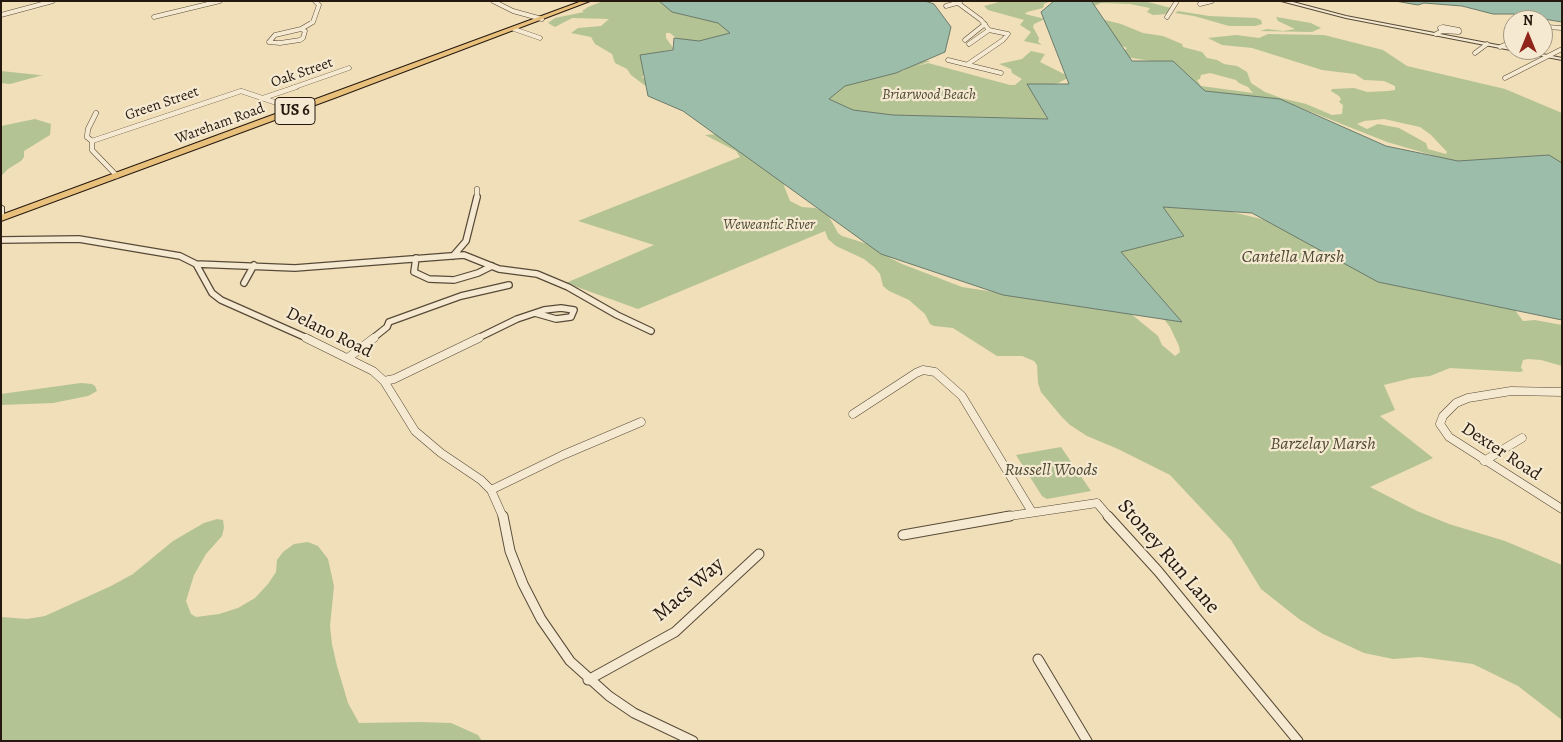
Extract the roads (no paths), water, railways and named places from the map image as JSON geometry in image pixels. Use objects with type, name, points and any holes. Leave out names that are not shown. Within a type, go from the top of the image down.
[{"type":"main road","name":"Wareham Road","points":[[2,218],[298,110],[588,1]]},
{"type":"street","points":[[1,15],[53,1]]},
{"type":"street","points":[[154,18],[161,14],[220,1]]},
{"type":"street","points":[[301,29],[305,31],[303,38],[300,40],[280,44],[269,42],[276,34],[301,29],[315,19],[319,5],[315,1]]},
{"type":"street","points":[[493,1],[513,11],[542,19]]},
{"type":"street","points":[[946,6],[963,1]]},
{"type":"street","points":[[1167,17],[1176,6],[1177,1]]},
{"type":"street","points":[[1200,4],[1212,1]]},
{"type":"street","points":[[1283,1],[1319,11],[1503,48]]},
{"type":"street","points":[[958,3],[985,24],[989,30],[1008,34],[1003,40],[968,64]]},
{"type":"street","points":[[965,40],[985,24]]},
{"type":"street","points":[[514,29],[540,38]]},
{"type":"street","points":[[969,44],[989,30]]},
{"type":"street","points":[[1436,34],[1442,31]]},
{"type":"street","points":[[1475,53],[1487,44]]},
{"type":"street","points":[[948,60],[1001,73]]},
{"type":"street","points":[[1505,78],[1539,60]]},
{"type":"street","name":"Oak Street","points":[[263,98],[349,68]]},
{"type":"street","name":"Green Street","points":[[92,141],[241,91],[263,98]]},
{"type":"street","points":[[263,98],[298,110]]},
{"type":"street","points":[[96,113],[88,129],[87,137],[92,141],[92,150],[117,176]]},
{"type":"street","points":[[453,256],[466,241],[477,198],[477,190]]},
{"type":"street","points":[[1,207],[2,218]]},
{"type":"street","points":[[1,240],[50,238],[88,240],[171,254],[186,258],[196,264],[295,268],[464,255],[499,269],[537,274],[568,287],[617,315],[651,331]]},
{"type":"street","points":[[416,258],[414,272],[429,279],[454,280],[473,275],[492,266]]},
{"type":"street","name":"Delano Road","points":[[196,264],[211,292],[221,300],[348,358],[372,371],[384,381],[415,430],[441,453],[482,480],[491,490],[502,513],[510,551],[529,597],[554,641],[588,680],[634,713],[693,741]]},
{"type":"street","points":[[244,283],[254,265]]},
{"type":"street","points":[[348,358],[387,327],[389,322],[461,296],[509,285]]},
{"type":"street","points":[[384,381],[394,379],[517,319],[535,313],[561,308],[574,310],[571,316],[556,319],[535,313]]},
{"type":"street","points":[[853,414],[916,373],[924,370],[934,372],[962,396],[1032,512]]},
{"type":"street","name":"Dexter Road","points":[[1562,392],[1529,390],[1494,392],[1468,398],[1456,403],[1441,420],[1442,428],[1449,437],[1562,509]]},
{"type":"street","points":[[491,490],[563,455],[641,422]]},
{"type":"street","points":[[1484,461],[1522,438]]},
{"type":"street","name":"Stoney Run Lane","points":[[903,535],[1032,512],[1097,503],[1158,571],[1298,741]]},
{"type":"street","name":"Macs Way","points":[[588,680],[675,632],[759,554]]},
{"type":"street","points":[[1038,659],[1087,741]]},
{"type":"park label","name":"Briarwood Beach","points":[[929,95]]},
{"type":"park label","name":"Weweantic River","points":[[769,225]]},
{"type":"park label","name":"Cantella Marsh","points":[[1293,258]]},
{"type":"park label","name":"Barzelay Marsh","points":[[1323,445]]},
{"type":"park label","name":"Russell Woods","points":[[1051,471]]}]
